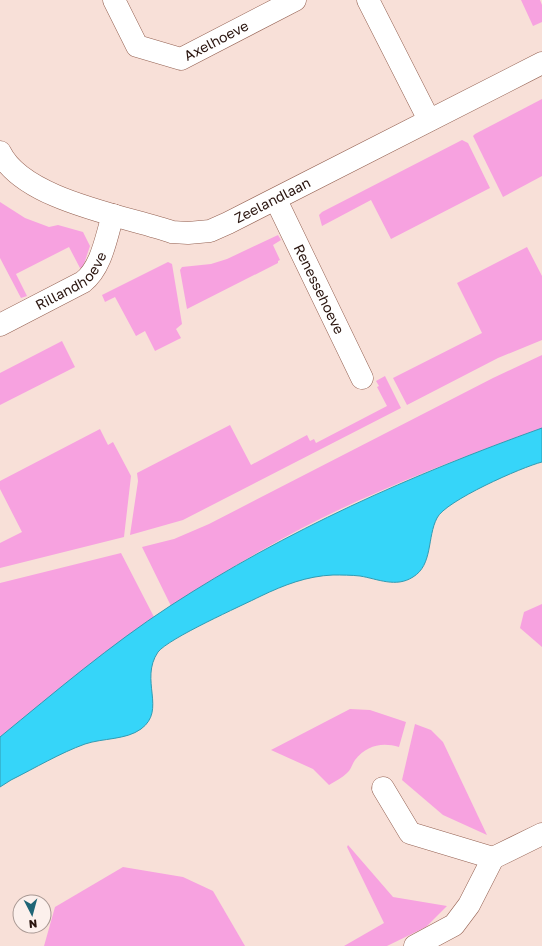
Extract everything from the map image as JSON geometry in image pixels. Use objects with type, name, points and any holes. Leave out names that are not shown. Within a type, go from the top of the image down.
[{"type":"street","name":"Axelhoeve","points":[[114,0],[137,46],[181,59],[295,0]]},
{"type":"street","points":[[368,0],[429,120]]},
{"type":"street","name":"Zeelandlaan","points":[[0,152],[19,176],[37,188],[113,215],[172,232],[188,233],[210,231],[276,200],[542,63]]},
{"type":"street","name":"Renessehoeve","points":[[276,200],[362,378]]},
{"type":"street","name":"Rillandhoeve","points":[[0,325],[90,277],[102,250],[113,215]]},
{"type":"street","points":[[383,788],[410,833],[493,858]]},
{"type":"street","points":[[415,946],[454,925],[469,905],[493,858],[542,834]]},
{"type":"shaded area","points":[[521,0],[540,0],[542,5],[542,22],[533,26]]},
{"type":"shaded area","points":[[542,99],[542,176],[503,197],[473,136]]},
{"type":"shaded area","points":[[462,140],[468,143],[490,188],[391,239],[371,200],[322,226],[319,215],[322,212]]},
{"type":"shaded area","points":[[0,202],[25,218],[49,227],[58,225],[83,232],[90,246],[83,267],[80,268],[69,247],[16,274],[27,296],[21,298],[0,258]]},
{"type":"shaded area","points":[[278,235],[281,240],[273,245],[280,260],[278,263],[187,309],[180,270],[182,267],[211,264],[227,259]]},
{"type":"shaded area","points":[[527,247],[542,276],[542,340],[498,358],[407,405],[393,378],[482,333],[457,283]]},
{"type":"shaded area","points":[[168,262],[172,264],[182,324],[176,329],[181,338],[155,351],[145,331],[136,336],[115,297],[105,302],[102,295]]},
{"type":"shaded area","points":[[62,341],[75,367],[0,405],[0,373]]},
{"type":"shaded area","points":[[542,355],[542,428],[400,482],[330,514],[252,556],[171,606],[142,547],[174,539],[209,524],[493,378]]},
{"type":"shaded area","points":[[385,376],[401,408],[183,520],[130,535],[138,481],[137,473],[230,425],[251,465],[307,435],[310,441],[314,439],[316,443],[387,406],[377,387],[379,386],[376,381]]},
{"type":"shaded area","points":[[100,429],[108,445],[113,442],[131,476],[124,537],[0,568],[0,543],[22,532],[0,489],[0,481]]},
{"type":"shaded area","points":[[121,553],[154,617],[75,676],[0,737],[0,583]]},
{"type":"shaded area","points":[[542,604],[542,647],[520,628],[524,612]]},
{"type":"shaded area","points":[[350,709],[370,710],[406,722],[399,747],[381,745],[370,748],[355,760],[350,770],[345,775],[329,785],[313,769],[271,750]]},
{"type":"shaded area","points":[[415,724],[431,730],[443,742],[487,835],[443,815],[402,780]]},
{"type":"shaded area","points":[[348,845],[393,897],[447,906],[426,927],[387,946],[344,946],[384,923],[347,847]]},
{"type":"shaded area","points":[[123,867],[183,877],[213,891],[245,946],[44,946],[47,934],[52,934],[52,918],[55,907]]},
{"type":"water","points":[[542,428],[542,462],[502,477],[468,494],[443,511],[437,518],[434,525],[427,558],[424,565],[413,577],[400,582],[387,582],[353,575],[314,577],[278,588],[206,622],[176,639],[158,652],[153,663],[151,673],[153,704],[152,713],[148,721],[141,729],[135,733],[121,737],[85,744],[48,761],[0,787],[0,737],[104,653],[170,606],[214,578],[259,553],[351,506],[445,465]]}]
